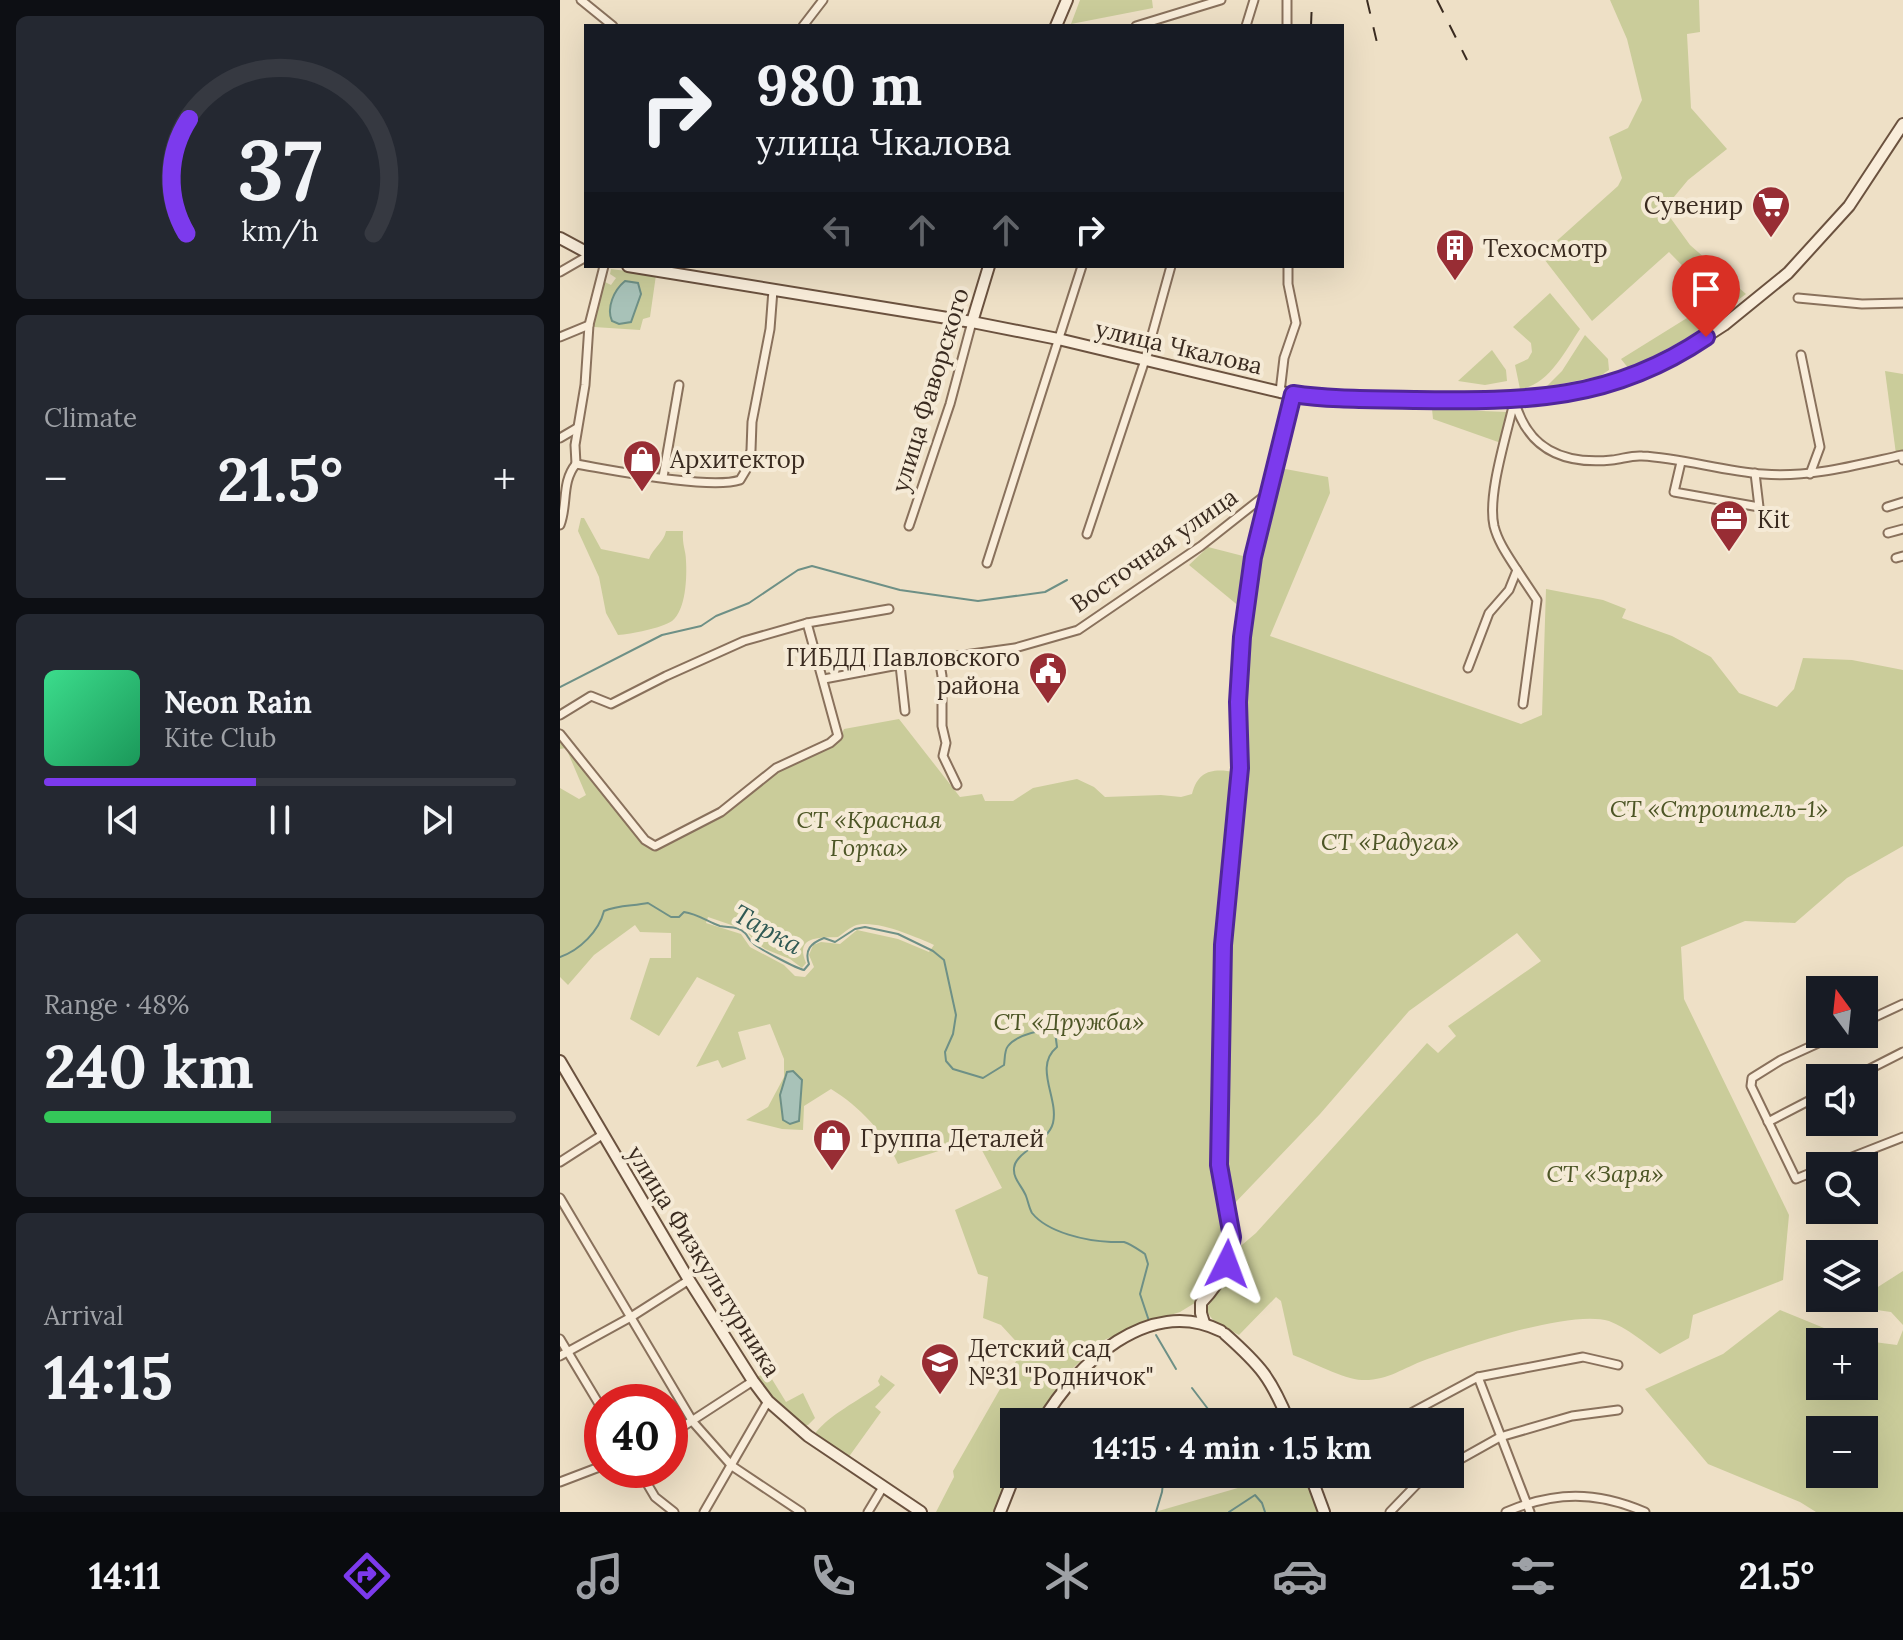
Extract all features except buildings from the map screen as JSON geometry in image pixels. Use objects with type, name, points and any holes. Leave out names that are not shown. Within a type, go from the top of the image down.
[{"type":"street","points":[[581,0],[611,24]]},
{"type":"street","points":[[805,24],[823,0]]},
{"type":"street","points":[[1057,24],[1067,0]]},
{"type":"street","points":[[1143,24],[1221,0]]},
{"type":"street","points":[[1247,24],[1254,0]]},
{"type":"street","points":[[1287,0],[1287,24]]},
{"type":"street","name":"улица Чкалова","points":[[640,268],[972,322],[1058,339],[1280,392],[1324,399],[1514,399],[1591,389],[1628,379],[1687,349],[1724,325],[1788,273],[1849,206],[1903,124]]},
{"type":"street","points":[[560,238],[584,254]]},
{"type":"street","points":[[560,272],[584,256]]},
{"type":"street","points":[[560,525],[564,516],[568,476],[576,464],[589,325],[603,268]]},
{"type":"street","name":"улица Фаворского","points":[[909,526],[950,404],[988,268]]},
{"type":"street","points":[[987,563],[1081,268]]},
{"type":"street","points":[[1087,534],[1145,360],[1170,268]]},
{"type":"street","points":[[1280,392],[1284,358],[1296,323],[1288,268]]},
{"type":"street","points":[[576,464],[663,477],[724,482],[735,482],[743,477],[751,450],[752,422],[770,329],[773,290]]},
{"type":"street","points":[[1798,298],[1862,304],[1903,303]]},
{"type":"street","points":[[560,337],[589,325]]},
{"type":"street","points":[[1801,355],[1820,447],[1810,474]]},
{"type":"street","points":[[663,477],[679,385]]},
{"type":"street","name":"Восточная улица","points":[[1201,1303],[1213,1291],[1227,1264],[1232,1237],[1219,1165],[1223,945],[1240,768],[1238,702],[1242,637],[1253,557],[1293,394]]},
{"type":"street","points":[[1514,399],[1519,417],[1531,436],[1565,457],[1582,460],[1640,456],[1755,473],[1810,474],[1902,455],[1903,460]]},
{"type":"street","points":[[1514,399],[1492,517],[1499,540],[1537,600],[1523,704]]},
{"type":"street","points":[[560,438],[577,428]]},
{"type":"street","points":[[1681,462],[1674,492],[1759,507],[1755,473]]},
{"type":"street","name":"Восточная улица","points":[[824,679],[1015,648],[1078,630],[1201,546],[1269,492]]},
{"type":"street","points":[[1887,507],[1903,502]]},
{"type":"street","points":[[1888,533],[1903,529]]},
{"type":"street","points":[[1468,668],[1489,613],[1509,590],[1517,570]]},
{"type":"street","points":[[560,715],[591,696],[611,704],[744,641],[807,623],[889,609]]},
{"type":"street","points":[[560,734],[649,844],[655,846],[721,812],[776,768],[830,743],[838,736],[807,623]]},
{"type":"street","points":[[939,658],[942,726],[946,743],[943,756],[957,785]]},
{"type":"street","points":[[900,665],[905,711]]},
{"type":"street","points":[[1878,1016],[1903,1004]]},
{"type":"street","points":[[1806,1175],[1796,1179],[1751,1086],[1752,1078],[1807,1048]]},
{"type":"street","points":[[1878,1065],[1903,1052]]},
{"type":"street","name":"улица Физкультурника","points":[[560,1061],[689,1280],[768,1401],[808,1436],[921,1512]]},
{"type":"street","points":[[1768,1122],[1806,1102]]},
{"type":"street","points":[[560,1162],[602,1135]]},
{"type":"street","points":[[1865,1152],[1903,1137]]},
{"type":"street","points":[[560,1198],[693,1422],[732,1466],[801,1512]]},
{"type":"street","points":[[564,1355],[689,1280]]},
{"type":"street","points":[[1201,1303],[1204,1323]]},
{"type":"street","points":[[1051,1408],[1065,1388],[1094,1357],[1117,1341],[1180,1316],[1201,1303]]},
{"type":"street","points":[[1163,1323],[1193,1320],[1223,1332],[1259,1364],[1282,1408]]},
{"type":"street","points":[[560,1339],[564,1355],[584,1384]]},
{"type":"street","points":[[1420,1408],[1478,1377],[1583,1357],[1618,1365]]},
{"type":"street","points":[[1478,1377],[1530,1512]]},
{"type":"street","points":[[688,1425],[753,1381]]},
{"type":"street","points":[[704,1512],[768,1401]]},
{"type":"street","points":[[1464,1457],[1500,1437],[1572,1416],[1618,1410]]},
{"type":"street","points":[[560,1482],[584,1473]]},
{"type":"street","points":[[868,1512],[883,1487]]},
{"type":"street","points":[[650,1488],[655,1497],[674,1512]]},
{"type":"street","points":[[1000,1512],[1009,1488]]},
{"type":"street","points":[[1315,1488],[1324,1512]]},
{"type":"street","points":[[1390,1512],[1413,1488]]},
{"type":"street","points":[[1506,1512],[1558,1495],[1611,1499],[1645,1512]]},
{"type":"green space","points":[[1080,0],[1152,0],[1153,8],[1071,24]]},
{"type":"green space","points":[[1610,0],[1699,0],[1700,32],[1687,34],[1691,108],[1727,149],[1688,180],[1664,209],[1690,245],[1746,294],[1687,338],[1629,369],[1621,359],[1716,300],[1669,252],[1592,321],[1541,255],[1618,186],[1622,178],[1609,137],[1628,128],[1642,100],[1627,39]]},
{"type":"green space","points":[[611,269],[656,275],[650,317],[643,319],[640,330],[594,327],[594,315],[604,284],[611,285],[616,278],[610,274]]},
{"type":"green space","points":[[1550,293],[1580,329],[1548,374],[1520,389],[1515,365],[1528,359],[1532,352],[1531,343],[1513,327]]},
{"type":"green space","points":[[1585,335],[1608,359],[1609,370],[1600,376],[1546,387],[1562,371]]},
{"type":"green space","points":[[1492,350],[1506,370],[1507,381],[1485,385],[1458,381]]},
{"type":"green space","points":[[1885,371],[1903,374],[1903,453],[1896,454]]},
{"type":"green space","points":[[1432,409],[1508,412],[1501,443],[1433,419]]},
{"type":"green space","points":[[1280,468],[1328,477],[1330,493],[1270,636],[1521,724],[1542,715],[1546,589],[1603,600],[1626,609],[1622,618],[1672,636],[1711,657],[1739,693],[1777,707],[1794,689],[1803,658],[1852,660],[1903,670],[1903,846],[1847,878],[1795,923],[1745,921],[1681,947],[1684,999],[1789,1215],[1783,1280],[1693,1315],[1689,1338],[1660,1354],[1609,1321],[1570,1320],[1490,1338],[1387,1376],[1362,1380],[1293,1355],[1281,1301],[1276,1297],[1239,1335],[1219,1324],[1208,1313],[1207,1308],[1229,1274],[1236,1250],[1256,1233],[1427,1043],[1438,1053],[1456,1036],[1448,1026],[1541,961],[1517,933],[1409,1011],[1320,1114],[1232,1206],[1224,1110],[1227,1061],[1226,945],[1248,766],[1248,672],[1258,577]]},
{"type":"green space","points":[[581,518],[584,518],[601,549],[649,559],[666,531],[683,531],[686,584],[680,609],[672,621],[618,635],[606,613],[599,577],[578,531]]},
{"type":"green space","points":[[1208,547],[1247,557],[1240,607],[1189,565]]},
{"type":"green space","points":[[899,719],[960,797],[982,794],[985,801],[1013,801],[1033,788],[1077,779],[1094,787],[1105,797],[1181,797],[1192,794],[1198,780],[1208,772],[1235,772],[1218,944],[1216,1115],[1230,1237],[1218,1278],[1198,1301],[1180,1312],[1138,1325],[1102,1341],[1073,1368],[1045,1408],[1000,1408],[1000,1488],[1005,1488],[994,1512],[936,1512],[954,1477],[953,1471],[1023,1349],[1001,1325],[983,1318],[988,1277],[978,1274],[955,1210],[1002,1188],[976,1139],[898,1164],[886,1141],[870,1121],[831,1089],[804,1106],[803,1130],[782,1129],[746,1120],[768,1107],[784,1077],[784,1059],[770,1024],[738,1032],[746,1059],[722,1068],[718,1060],[696,1067],[735,995],[697,977],[659,1036],[630,1019],[650,958],[671,958],[671,933],[640,932],[635,925],[594,955],[568,985],[560,977],[560,788],[579,799],[586,795],[566,748],[560,749],[560,737],[643,841],[656,849],[716,820],[779,769],[831,747],[844,729]],"holes":[[[708,917],[746,930],[754,941],[802,968],[806,963],[803,954],[806,943],[817,938],[838,937],[862,924],[894,930],[934,945],[929,952],[898,939],[857,930],[840,944],[821,942],[813,945],[809,955],[814,967],[805,977],[795,976],[784,965],[750,947],[741,934],[706,923]]]},
{"type":"green space","points":[[1903,1271],[1903,1325],[1891,1312],[1878,1310],[1878,1287]]},
{"type":"green space","points":[[1780,1310],[1824,1328],[1806,1328],[1806,1400],[1878,1400],[1878,1343],[1897,1345],[1903,1330],[1903,1512],[1816,1512],[1800,1502],[1708,1464],[1645,1389],[1723,1354]]},
{"type":"green space","points":[[767,1371],[786,1402],[803,1393],[815,1418],[808,1425],[803,1426],[768,1395],[756,1378]]},
{"type":"green space","points":[[881,1375],[895,1385],[875,1407],[881,1412],[848,1458],[814,1435],[836,1414],[880,1385]]},
{"type":"green space","points":[[1238,1488],[1312,1488],[1321,1512],[1155,1512]]},
{"type":"shaded area","points":[[625,281],[638,283],[641,294],[631,322],[619,324],[612,321],[611,305],[614,294]]},
{"type":"shaded area","points":[[793,1071],[802,1080],[799,1121],[790,1124],[783,1120],[780,1095],[787,1072]]},
{"type":"waterway","points":[[560,687],[662,635],[701,626],[716,616],[749,603],[798,570],[812,566],[900,590],[978,601],[1045,592],[1067,580]]},
{"type":"waterway","name":"Тарка","points":[[560,957],[588,939],[604,911],[648,903],[671,917],[679,917],[684,912],[720,926],[739,929],[762,949],[804,970],[809,964],[808,951],[815,942],[824,938],[835,942],[855,929],[865,927],[898,934],[933,951],[944,960],[956,1015],[953,1034],[945,1052],[946,1061],[953,1069],[983,1078],[1004,1065],[1007,1048],[1016,1039],[1050,1029],[1055,1032],[1057,1047],[1047,1064],[1053,1123],[1045,1136],[1016,1162],[1015,1176],[1032,1213],[1048,1226],[1080,1238],[1124,1242],[1145,1254],[1148,1264],[1140,1294],[1149,1321]]},
{"type":"waterway","name":"Тарка","points":[[1156,1335],[1176,1369]]},
{"type":"waterway","name":"Тарка","points":[[1192,1388],[1207,1408]]},
{"type":"waterway","name":"Тарка","points":[[1156,1512],[1162,1488]]},
{"type":"waterway","name":"Тарка","points":[[1229,1512],[1255,1495],[1265,1512]]},
{"type":"railway","points":[[1311,24],[1312,0]]},
{"type":"railway","points":[[1367,0],[1378,47]]},
{"type":"railway","points":[[1437,0],[1467,60]]},
{"type":"place","name":"Сувенир","points":[[1771,239]]},
{"type":"place","name":"Техосмотр","points":[[1455,282]]},
{"type":"place","name":"Архитектор","points":[[642,493]]},
{"type":"place","name":"Kit","points":[[1729,553]]},
{"type":"place","name":"ГИБДД Павловского района","points":[[1048,705]]},
{"type":"place","name":"Группа Деталей","points":[[832,1172]]},
{"type":"place","name":"Детский сад №31 \"Родничок\"","points":[[940,1396]]},
{"type":"route","points":[[1227,1264],[1232,1237],[1219,1165],[1223,945],[1240,768],[1238,702],[1242,637],[1253,557],[1293,394],[1324,399],[1484,401],[1570,393],[1602,387],[1646,371],[1706,337]]},
{"type":"park label","name":"СТ «Строитель-1»","points":[[1719,808]]},
{"type":"park label","name":"СТ «Красная Горка»","points":[[869,833]]},
{"type":"park label","name":"СТ «Радуга»","points":[[1390,841]]},
{"type":"park label","name":"СТ «Дружба»","points":[[1069,1021]]},
{"type":"park label","name":"СТ «Заря»","points":[[1605,1173]]}]
